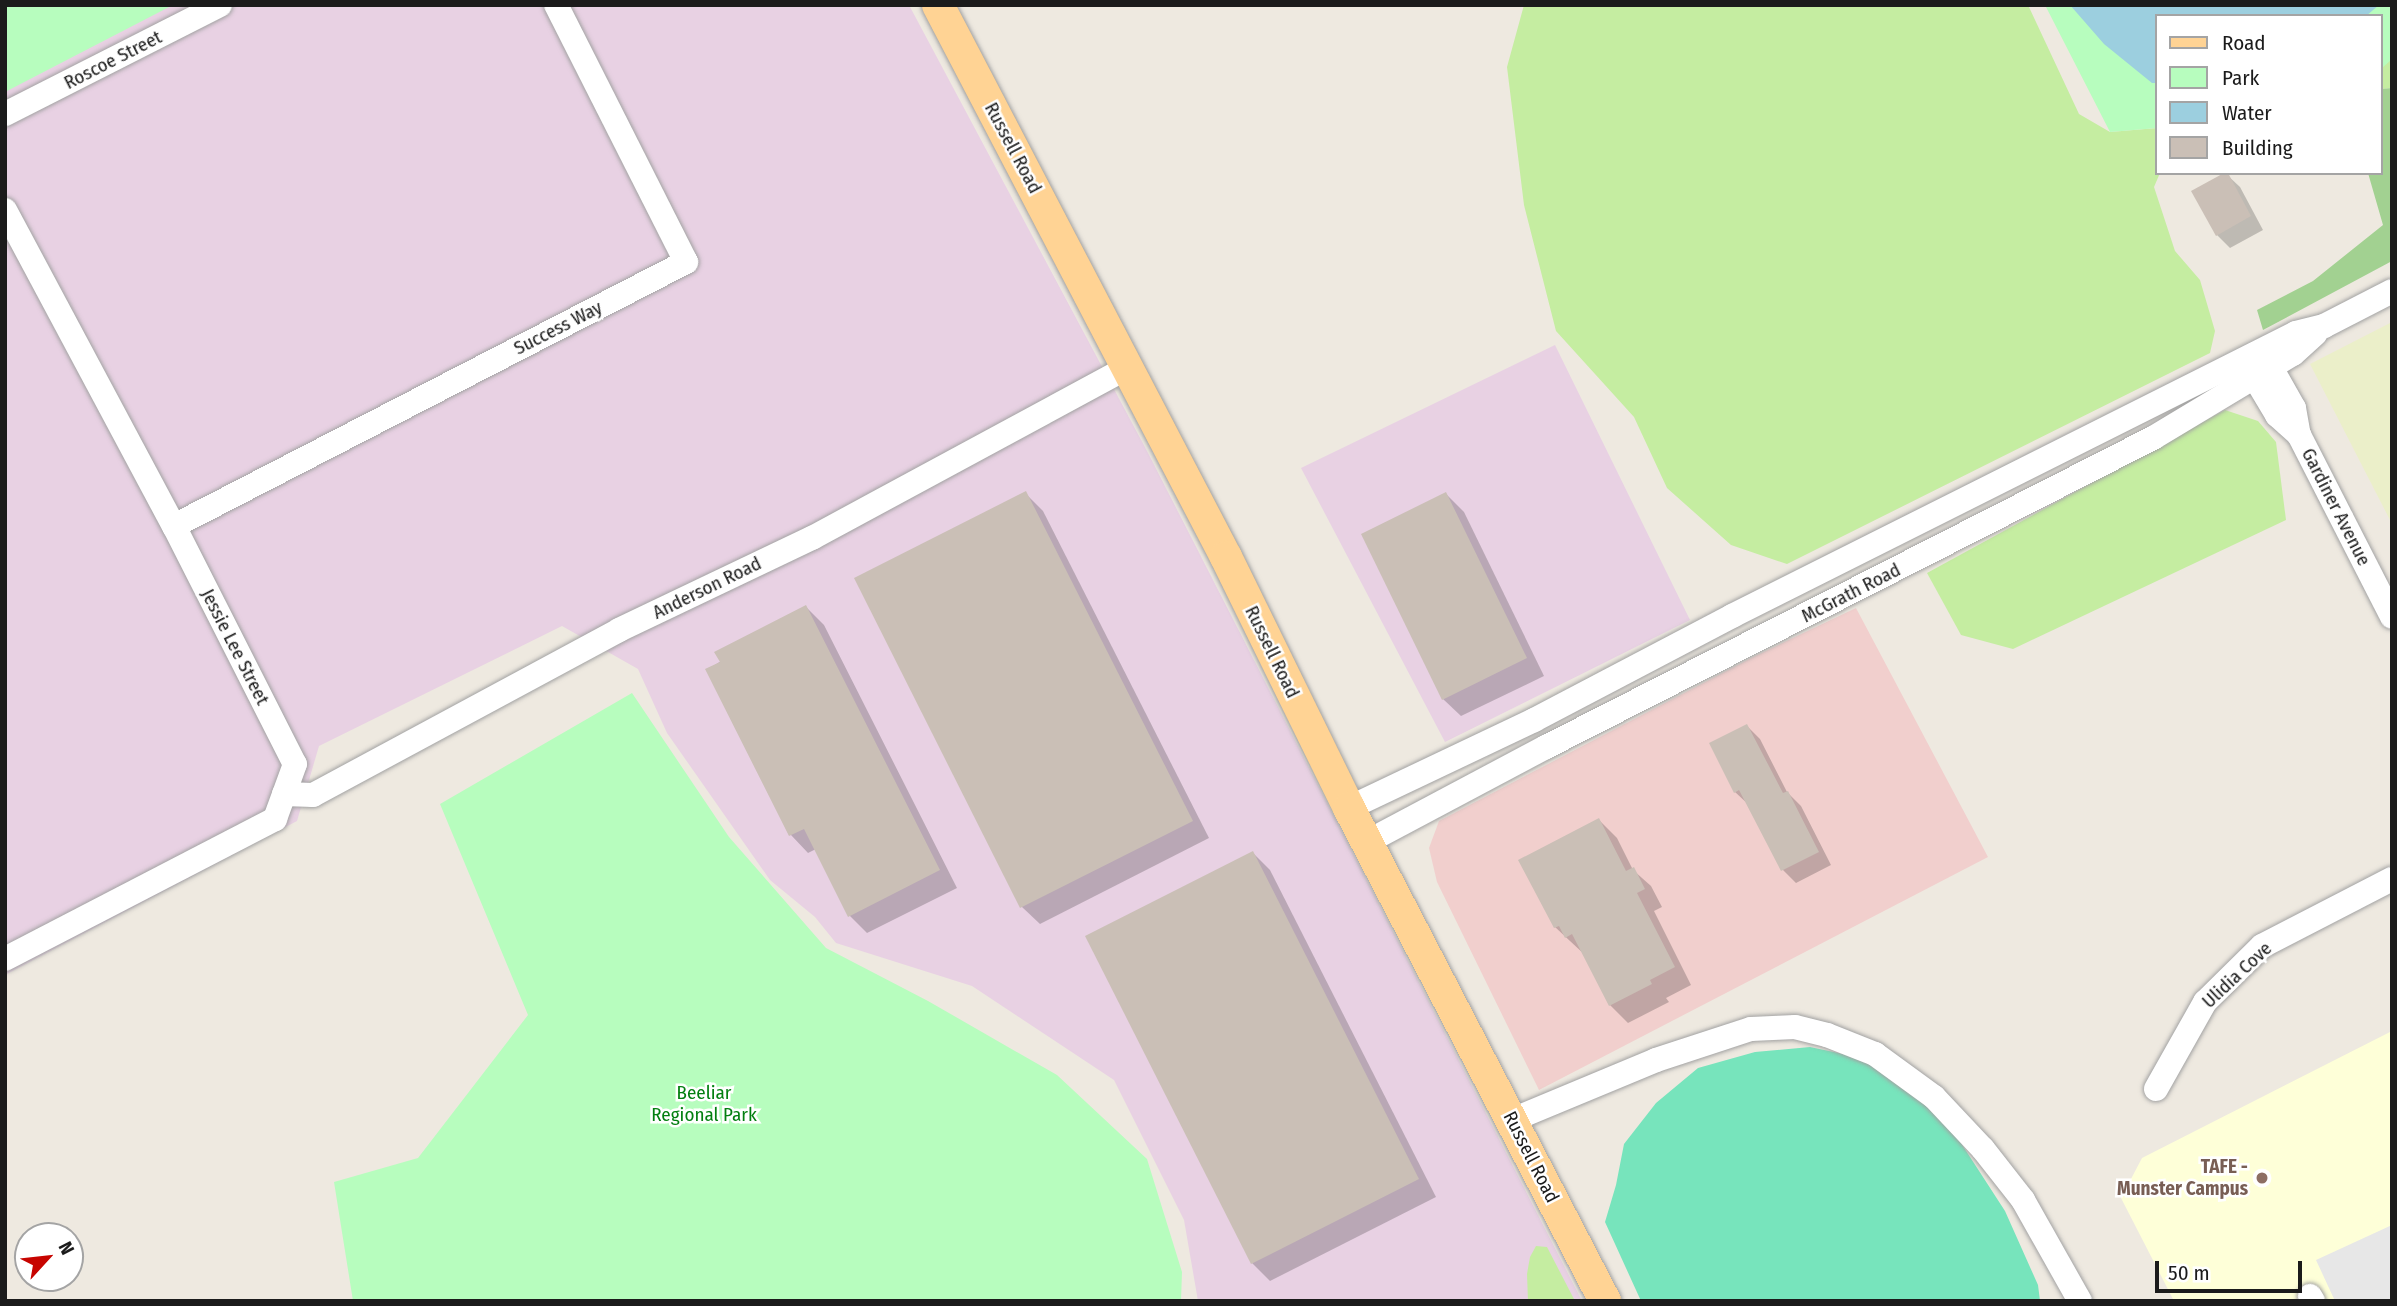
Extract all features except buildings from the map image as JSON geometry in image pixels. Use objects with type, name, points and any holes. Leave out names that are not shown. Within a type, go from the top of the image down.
[{"type":"main road","name":"Russell Road","points":[[938,5],[1128,368],[1349,808],[1605,1301]]},
{"type":"street","name":"Roscoe Street","points":[[5,114],[220,5]]},
{"type":"street","name":"Success Way","points":[[174,526],[686,262],[556,5]]},
{"type":"street","name":"Jessie Lee Street","points":[[5,210],[174,526],[295,764],[275,819],[5,959]]},
{"type":"street","name":"McGrath Road","points":[[1367,842],[1546,747],[2153,438],[2258,364],[2295,333],[2324,326],[2392,291]]},
{"type":"street","name":"McGrath Road","points":[[1349,808],[1534,720],[1732,616],[2258,364]]},
{"type":"street","name":"Gardiner Avenue","points":[[2258,364],[2294,408],[2299,435],[2392,617]]},
{"type":"street","name":"Anderson Road","points":[[284,794],[313,795],[619,630],[812,538],[1128,368]]},
{"type":"street","name":"Ulidia Cove","points":[[2156,1089],[2205,1002],[2262,946],[2392,879]]},
{"type":"street","points":[[1512,1120],[1656,1060],[1751,1029],[1795,1027],[1827,1035],[1875,1054],[1934,1097],[1983,1149],[2023,1200],[2080,1301]]},
{"type":"shaded area","points":[[5,5],[909,5],[1147,451],[1582,1301],[1198,1301],[1184,1220],[1114,1080],[972,986],[836,943],[815,917],[770,880],[667,733],[638,669],[562,626],[319,746],[297,821],[5,975]]},
{"type":"shaded area","points":[[2392,322],[2392,524],[2310,364]]},
{"type":"shaded area","points":[[1555,345],[1690,620],[1445,742],[1301,468]]},
{"type":"shaded area","points":[[1856,608],[1988,857],[1539,1090],[1437,882],[1429,848],[1439,821],[1753,657]]},
{"type":"shaded area","name":"TAFE - Munster Campus","points":[[2392,1031],[2392,1301],[2174,1301],[2121,1198],[2142,1158]]},
{"type":"shaded area","points":[[2392,1225],[2392,1301],[2335,1301],[2316,1260]]},
{"type":"green space","points":[[5,5],[173,5],[5,92]]},
{"type":"green space","points":[[1524,5],[2028,5],[2079,114],[2110,132],[2156,128],[2156,175],[2159,175],[2154,187],[2175,251],[2200,280],[2215,331],[2210,353],[1787,564],[1731,545],[1667,488],[1634,417],[1556,331],[1524,205],[1507,67]]},
{"type":"green space","points":[[2045,5],[2392,5],[2392,59],[2383,67],[2383,14],[2156,14],[2156,128],[2110,132]]},
{"type":"green space","points":[[2392,43],[2392,88],[2383,89],[2383,53]]},
{"type":"green space","points":[[2392,88],[2392,261],[2263,330],[2257,310],[2313,281],[2383,225],[2369,175],[2383,175],[2383,89]]},
{"type":"green space","points":[[2225,410],[2258,421],[2276,442],[2286,520],[2013,649],[1961,635],[1927,573]]},
{"type":"green space","name":"Beeliar Regional Park","points":[[632,693],[729,837],[826,948],[928,1001],[1057,1075],[1147,1159],[1182,1272],[1181,1301],[353,1301],[334,1182],[418,1158],[528,1015],[440,804]]},
{"type":"green space","points":[[1810,1047],[1862,1058],[1932,1106],[1959,1140],[2005,1211],[2038,1285],[2040,1301],[1641,1301],[1605,1222],[1624,1144],[1656,1103],[1698,1068],[1755,1052]]},
{"type":"green space","points":[[1536,1246],[1547,1247],[1575,1301],[1528,1301],[1527,1274],[1530,1257]]},
{"type":"water","points":[[2070,5],[2379,5],[2368,14],[2156,14],[2156,83],[2152,83],[2104,44]]},
{"type":"place","name":"TAFE - Munster Campus","points":[[2262,1178]]}]
